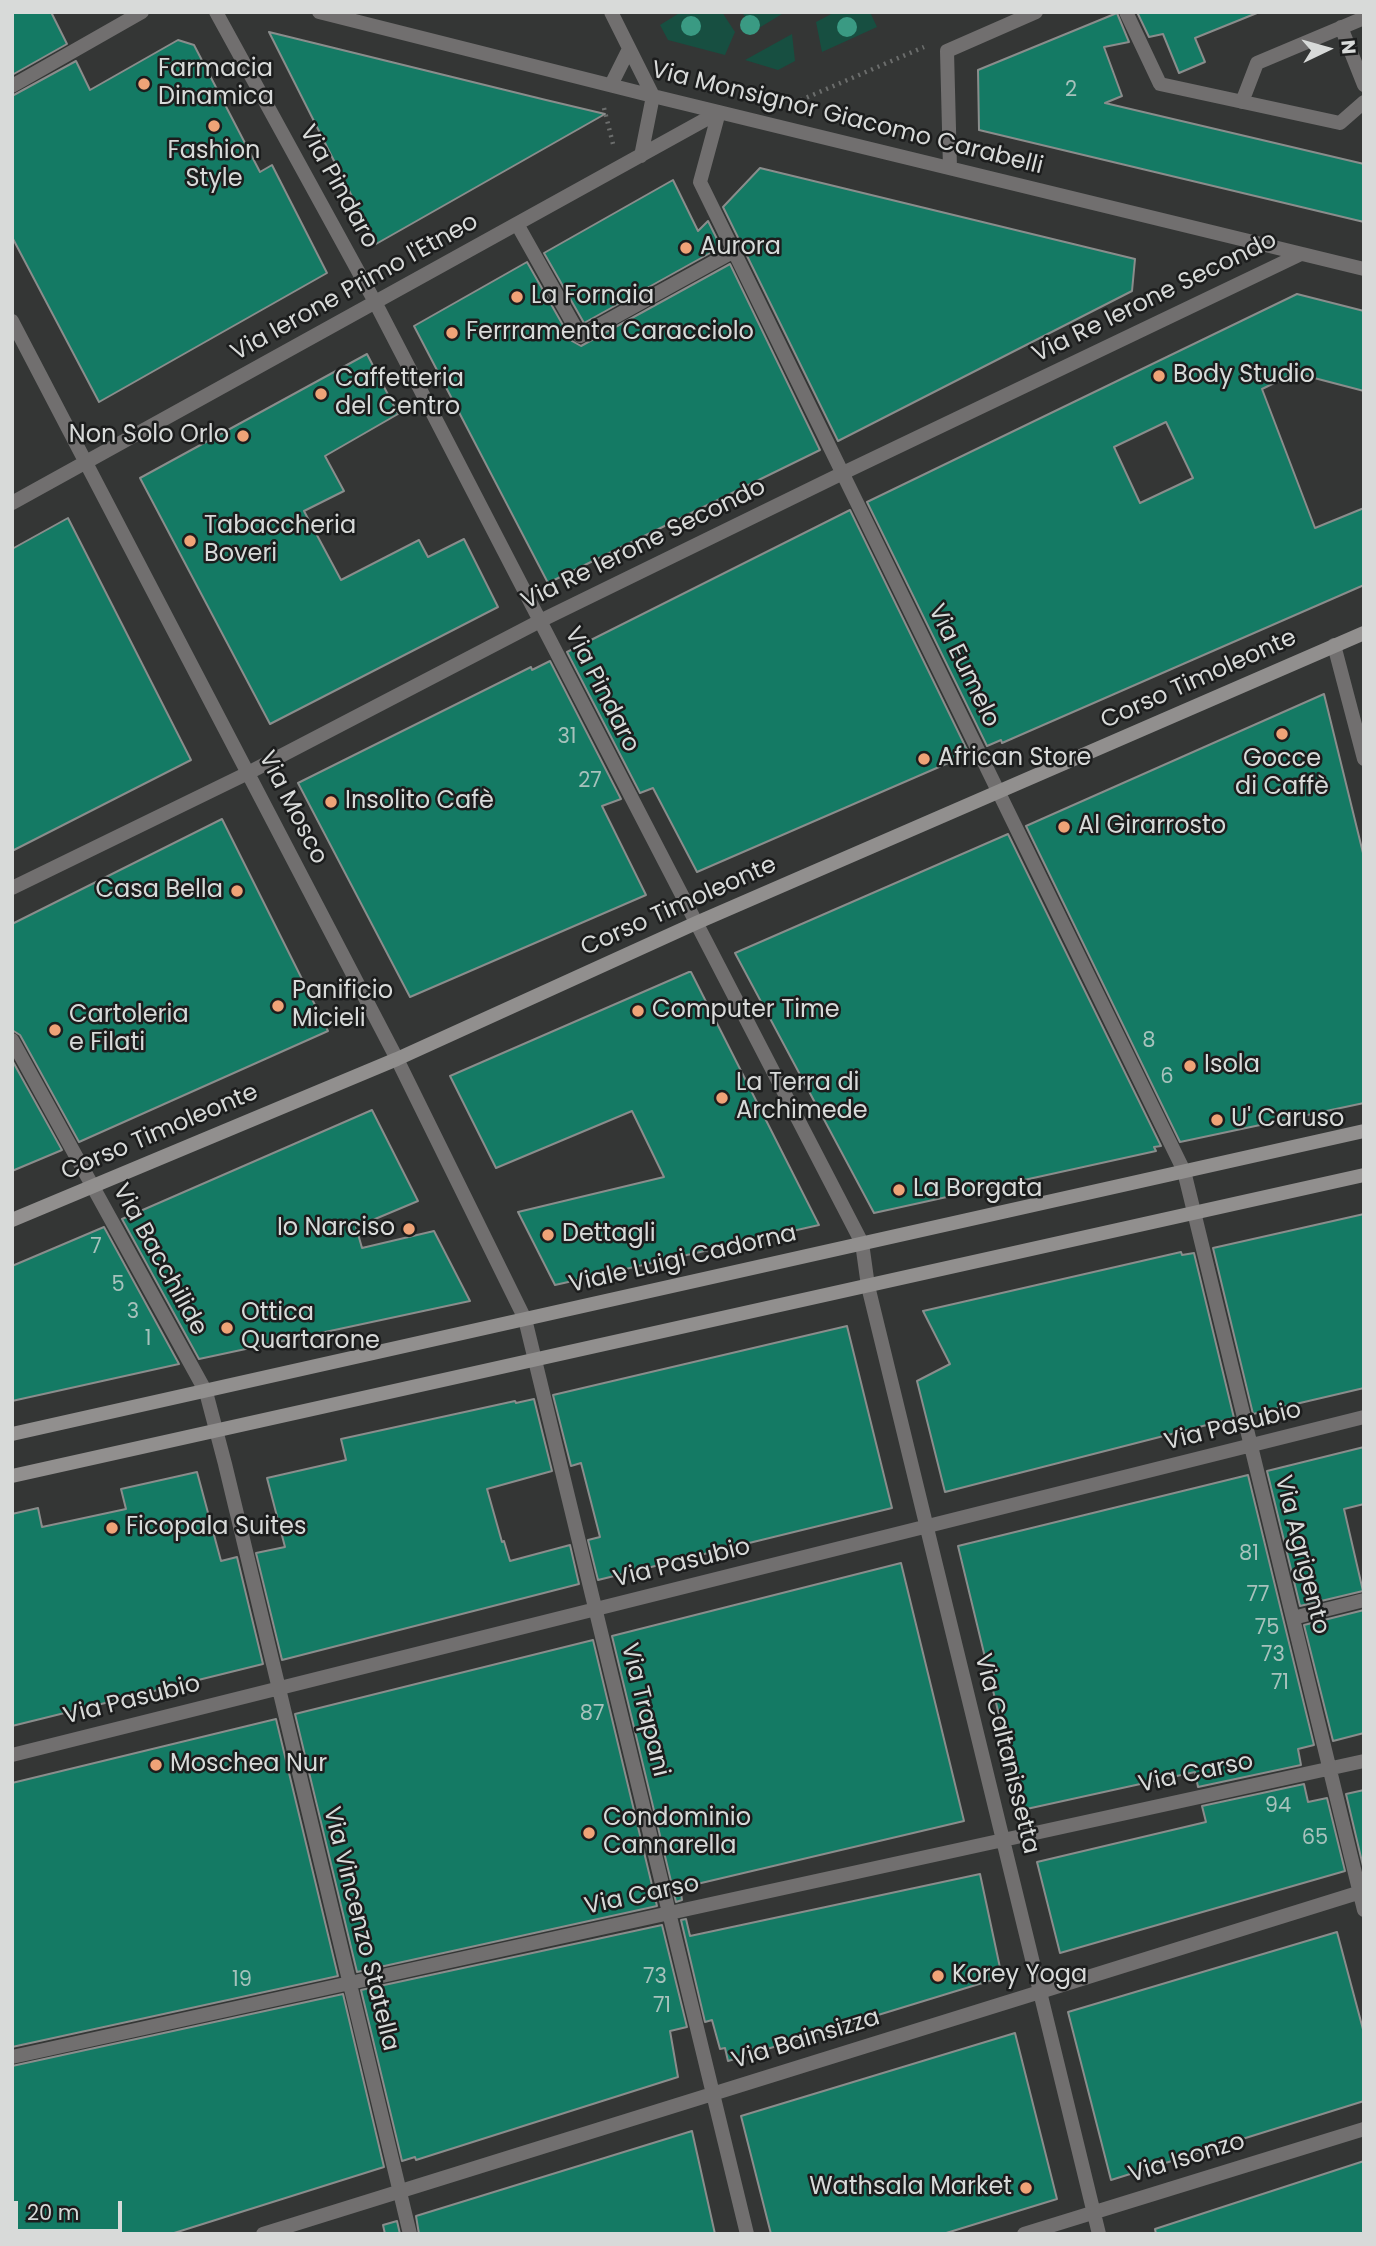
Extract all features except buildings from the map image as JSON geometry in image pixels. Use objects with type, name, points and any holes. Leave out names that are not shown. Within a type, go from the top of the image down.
[{"type":"main road","name":"Corso Timoleonte","points":[[12,1220],[397,1059],[696,923],[1364,632]]},
{"type":"main road","name":"Viale Luigi Cadorna","points":[[12,1434],[1364,1131]]},
{"type":"main road","points":[[12,1476],[1364,1175]]},
{"type":"street","points":[[12,86],[142,12]]},
{"type":"street","name":"Via Pindaro","points":[[216,12],[375,302],[862,1243],[868,1286]]},
{"type":"street","name":"Via Monsignor Giacomo Carabelli","points":[[319,12],[1364,269]]},
{"type":"street","points":[[611,12],[653,96],[641,156]]},
{"type":"street","points":[[950,167],[947,51],[1036,12]]},
{"type":"street","points":[[1126,12],[1160,84],[1340,123],[1364,102]]},
{"type":"street","points":[[1242,102],[1257,63],[1364,18]]},
{"type":"street","points":[[1341,27],[1364,85]]},
{"type":"street","points":[[611,85],[629,48]]},
{"type":"street","name":"Via Ierone Primo l'Etneo","points":[[12,503],[719,112]]},
{"type":"street","name":"Via Eumelo","points":[[719,112],[700,182],[1184,1171],[1195,1212]]},
{"type":"street","points":[[517,224],[579,336],[734,251]]},
{"type":"street","name":"Via Re Ierone Secondo","points":[[12,888],[248,773],[540,621],[1301,254]]},
{"type":"street","name":"Via Mosco","points":[[12,321],[397,1059],[524,1319],[536,1360]]},
{"type":"street","points":[[1334,645],[1364,759]]},
{"type":"street","name":"Via Bacchilide","points":[[12,1040],[206,1392],[217,1431]]},
{"type":"street","name":"Via Agrigento","points":[[1195,1212],[1362,1891],[1364,1910]]},
{"type":"street","name":"Via Caltanissetta","points":[[868,1286],[1099,2234]]},
{"type":"street","name":"Via Trapani","points":[[536,1360],[747,2234]]},
{"type":"street","name":"Via Pasubio","points":[[12,1755],[1364,1417]]},
{"type":"street","name":"Via Vincenzo Statella","points":[[217,1431],[410,2234]]},
{"type":"street","points":[[1293,1618],[1364,1601]]},
{"type":"street","name":"Via Carso","points":[[12,2057],[1364,1761]]},
{"type":"street","name":"Via Bainsizza","points":[[263,2234],[1362,1891]]},
{"type":"street","name":"Via Isonzo","points":[[1024,2234],[1364,2129]]},
{"type":"green space","points":[[681,12],[722,12],[735,32],[725,55],[668,40],[660,25]]},
{"type":"green space","points":[[742,12],[781,12],[782,14],[754,31]]},
{"type":"green space","points":[[835,12],[870,12],[877,27],[822,52],[816,22]]},
{"type":"green space","points":[[792,34],[795,61],[778,70],[745,60]]},
{"type":"place","name":"Farmacia Dinamica","points":[[144,84]]},
{"type":"place","name":"Fashion Style","points":[[214,126]]},
{"type":"place","name":"Aurora","points":[[686,248]]},
{"type":"place","name":"La Fornaia","points":[[517,297]]},
{"type":"place","name":"Ferrramenta Caracciolo","points":[[452,333]]},
{"type":"place","name":"Body Studio","points":[[1159,376]]},
{"type":"place","name":"Caffetteria del Centro","points":[[321,394]]},
{"type":"place","name":"Non Solo Orlo","points":[[243,436]]},
{"type":"place","name":"Tabaccheria Boveri","points":[[190,541]]},
{"type":"place","name":"Gocce di Caffè","points":[[1282,734]]},
{"type":"place","name":"African Store","points":[[924,759]]},
{"type":"place","name":"Insolito Cafè","points":[[331,802]]},
{"type":"place","name":"Al Girarrosto","points":[[1064,827]]},
{"type":"place","name":"Casa Bella","points":[[237,891]]},
{"type":"place","name":"Panificio Micieli","points":[[278,1006]]},
{"type":"place","name":"Computer Time","points":[[638,1011]]},
{"type":"place","name":"Cartoleria e Filati","points":[[55,1030]]},
{"type":"place","name":"Isola","points":[[1190,1066]]},
{"type":"place","name":"La Terra di Archimede","points":[[722,1098]]},
{"type":"place","name":"U' Caruso","points":[[1217,1120]]},
{"type":"place","name":"La Borgata","points":[[899,1190]]},
{"type":"place","name":"Io Narciso","points":[[409,1229]]},
{"type":"place","name":"Dettagli","points":[[548,1235]]},
{"type":"place","name":"Ottica Quartarone","points":[[227,1328]]},
{"type":"place","name":"Ficopala Suites","points":[[112,1528]]},
{"type":"place","name":"Moschea Nur","points":[[156,1765]]},
{"type":"place","name":"Condominio Cannarella","points":[[589,1833]]},
{"type":"place","name":"Korey Yoga","points":[[938,1976]]},
{"type":"place","name":"Wathsala Market","points":[[1026,2188]]}]
